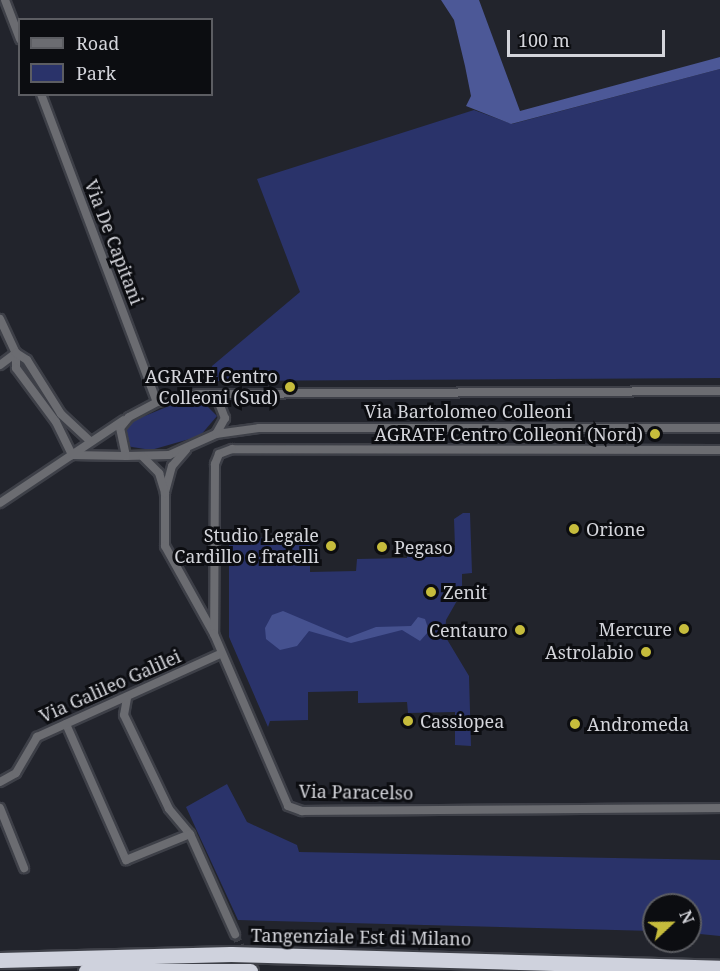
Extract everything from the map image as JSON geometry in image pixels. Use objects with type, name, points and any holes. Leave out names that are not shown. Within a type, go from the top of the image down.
[{"type":"highway","name":"Tangenziale Est di Milano","points":[[4,960],[231,954],[720,968]]},
{"type":"highway","name":"Tangenziale Est di Milano","points":[[86,971],[250,971]]},
{"type":"street","points":[[5,0],[18,34]]},
{"type":"street","name":"Via De Capitani","points":[[42,96],[157,402]]},
{"type":"street","points":[[0,319],[16,353],[16,368],[57,422],[72,455]]},
{"type":"street","points":[[0,365],[16,353]]},
{"type":"street","points":[[16,353],[27,360],[61,414],[90,440]]},
{"type":"street","name":"Via Bartolomeo Colleoni","points":[[129,417],[157,402],[216,395],[720,391]]},
{"type":"street","points":[[216,395],[225,418],[216,434]]},
{"type":"street","points":[[0,503],[72,455],[90,440],[129,417]]},
{"type":"street","points":[[126,456],[120,428],[129,417]]},
{"type":"street","name":"Via Bartolomeo Colleoni","points":[[72,455],[143,457],[186,449],[216,434],[259,428],[720,428]]},
{"type":"street","points":[[186,449],[172,466],[165,493],[165,546],[171,565],[214,634]]},
{"type":"street","name":"Via Bartolomeo Colleoni","points":[[219,454],[232,449],[720,450]]},
{"type":"street","name":"Via Paracelso","points":[[219,454],[215,464],[214,634],[220,654],[280,795],[288,806],[302,811],[720,808]]},
{"type":"street","points":[[143,457],[159,473],[165,493]]},
{"type":"street","name":"Via Galileo Galilei","points":[[0,783],[16,772],[27,746],[37,737],[220,654]]},
{"type":"street","points":[[127,698],[124,715],[158,789],[190,834],[235,934]]},
{"type":"street","points":[[66,724],[126,860],[190,834]]},
{"type":"street","points":[[0,808],[4,827],[24,868]]},
{"type":"green space","points":[[720,69],[720,378],[215,381],[212,366],[300,292],[257,179],[474,110],[512,124]]},
{"type":"green space","points":[[203,402],[217,416],[200,436],[151,450],[126,446],[124,430],[130,422],[169,406]]},
{"type":"green space","points":[[463,513],[470,513],[472,573],[462,574],[462,592],[446,620],[445,636],[469,676],[471,746],[455,745],[455,712],[408,713],[407,702],[358,703],[358,691],[308,692],[308,720],[270,721],[268,727],[229,637],[229,538],[310,537],[310,572],[356,571],[357,559],[407,558],[407,548],[455,547],[454,519]]},
{"type":"green space","points":[[227,784],[247,822],[297,845],[299,852],[720,860],[720,936],[702,934],[702,893],[642,893],[642,931],[238,920],[186,807]]},
{"type":"shaded area","points":[[441,0],[479,0],[520,111],[720,57],[720,69],[511,124],[466,106],[471,96],[465,66],[454,20]]},
{"type":"shaded area","points":[[283,611],[347,638],[376,627],[411,626],[418,617],[425,619],[429,631],[420,641],[402,630],[351,643],[309,631],[297,646],[280,650],[266,639],[265,628],[272,615]]},
{"type":"tunnel","points":[[235,934],[244,955]]},
{"type":"place","name":"AGRATE Centro Colleoni (Sud)","points":[[290,387]]},
{"type":"place","name":"AGRATE Centro Colleoni (Nord)","points":[[655,434]]},
{"type":"place","name":"Orione","points":[[574,529]]},
{"type":"place","name":"Studio Legale Cardillo e fratelli","points":[[331,546]]},
{"type":"place","name":"Pegaso","points":[[382,547]]},
{"type":"place","name":"Zenit","points":[[431,592]]},
{"type":"place","name":"Mercure","points":[[684,629]]},
{"type":"place","name":"Centauro","points":[[520,630]]},
{"type":"place","name":"Astrolabio","points":[[646,652]]},
{"type":"place","name":"Cassiopea","points":[[408,721]]},
{"type":"place","name":"Andromeda","points":[[575,724]]}]
